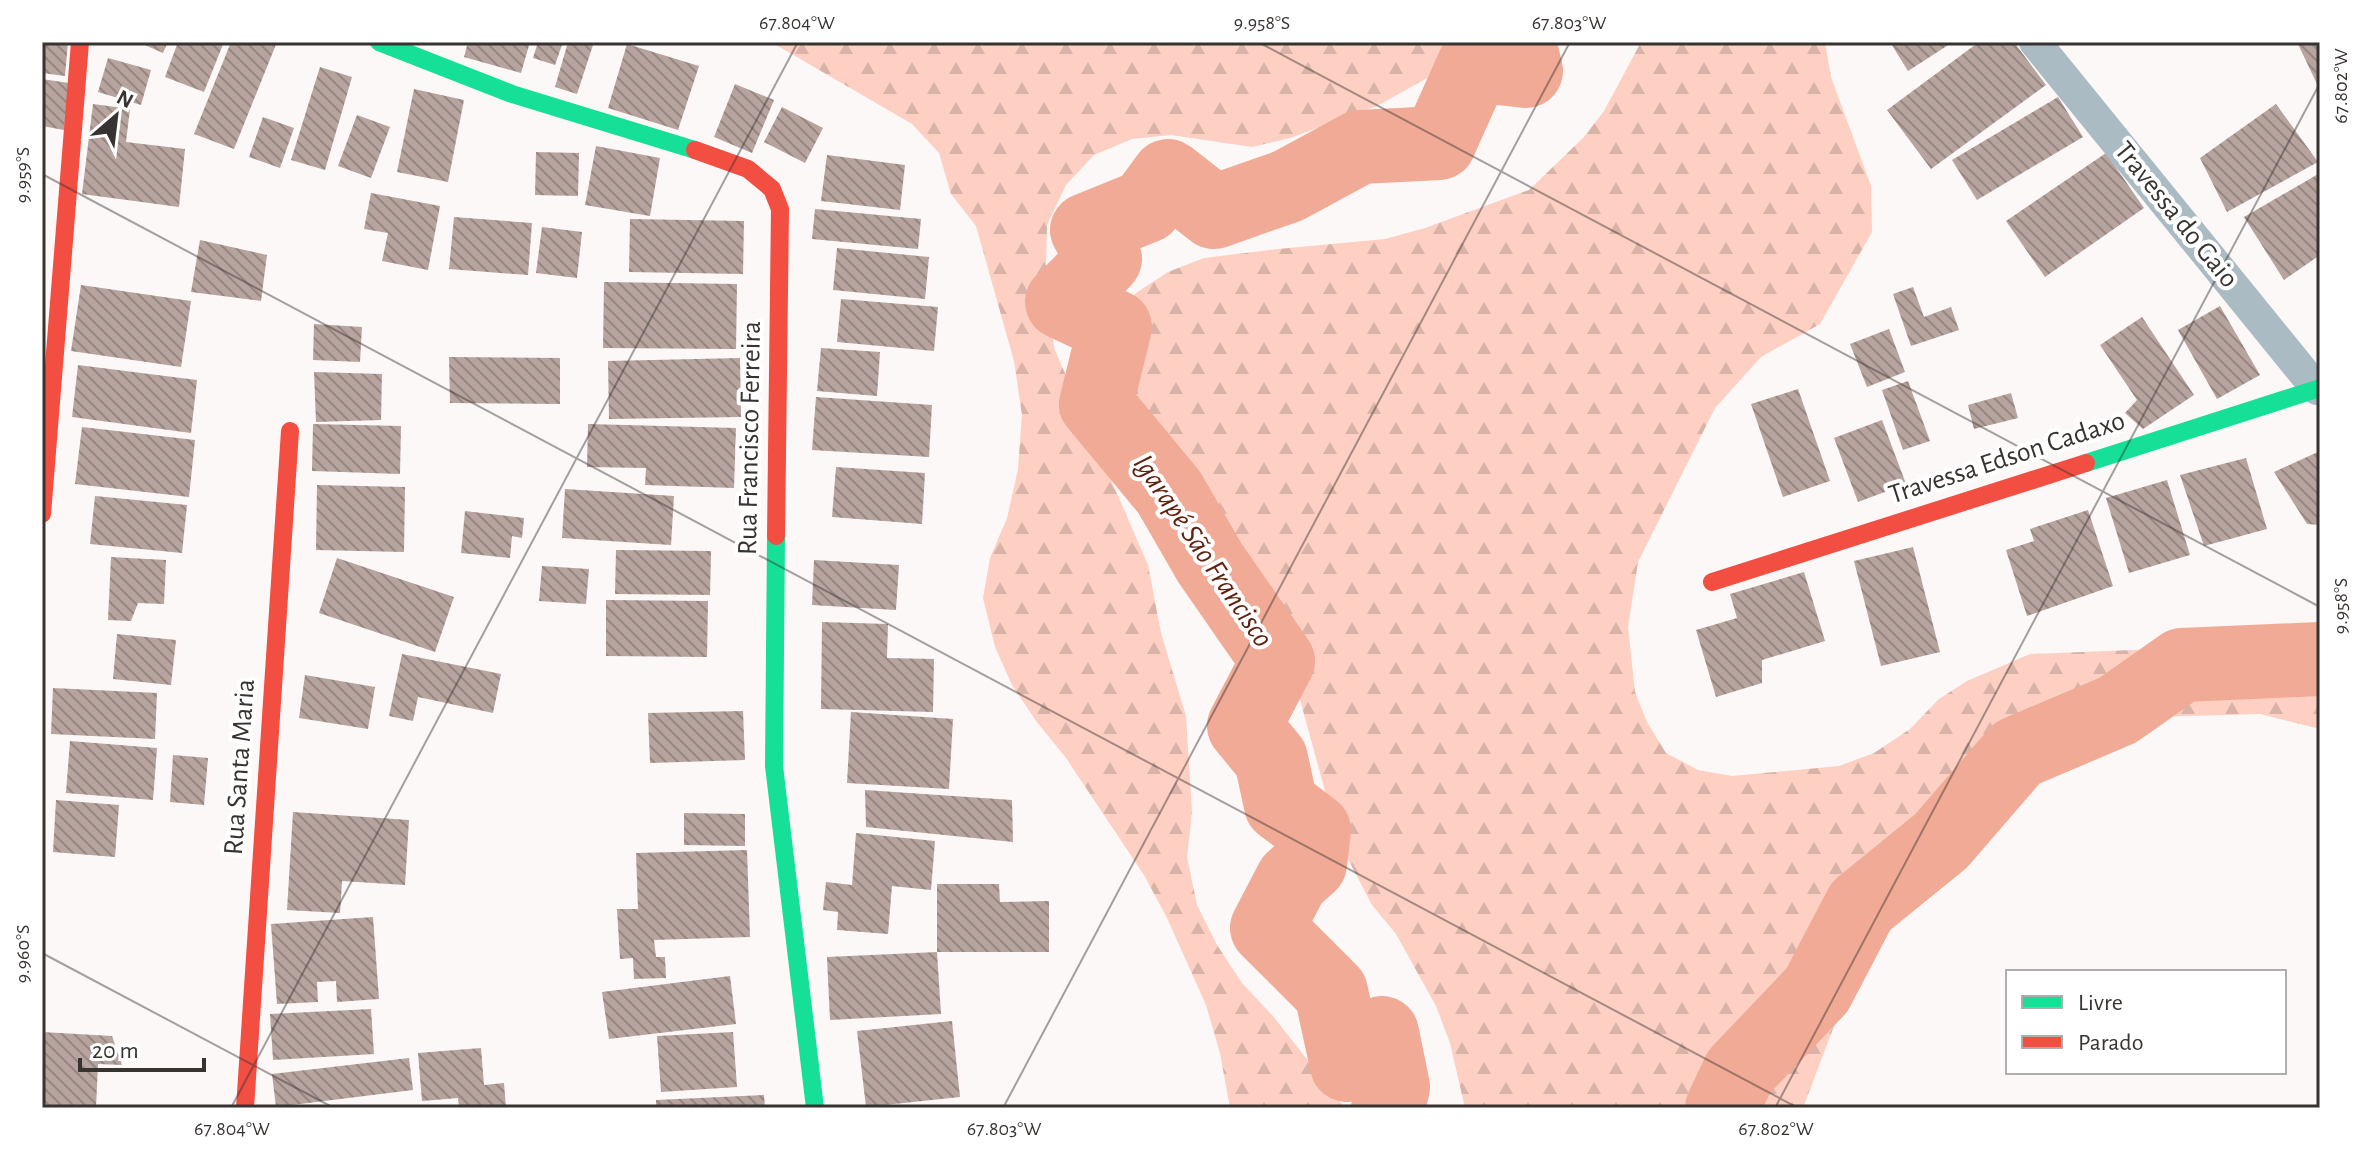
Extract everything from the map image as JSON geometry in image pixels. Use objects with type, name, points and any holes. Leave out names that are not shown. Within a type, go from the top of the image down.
[{"type":"street","points":[[42,514],[80,42]]},
{"type":"street","name":"Rua Francisco Ferreira","points":[[379,42],[512,94],[712,155],[748,169],[772,189],[780,209],[774,766],[815,1108]]},
{"type":"street","name":"Travessa do Gaio","points":[[2035,42],[2318,388]]},
{"type":"street","name":"Travessa Edson Cadaxo","points":[[1712,582],[2318,388]]},
{"type":"street","name":"Rua Santa Maria","points":[[245,1108],[290,431]]},
{"type":"green space","points":[[771,42],[1492,42],[1377,106],[1290,138],[1252,147],[1171,135],[1132,139],[1094,155],[1066,185],[1047,225],[1046,266],[1054,348],[1148,565],[1161,633],[1186,716],[1192,812],[1187,857],[1197,905],[1217,945],[1242,983],[1273,1016],[1345,1108],[1230,1108],[1220,1053],[1206,1005],[1167,918],[1144,875],[1066,758],[1012,685],[995,647],[983,598],[990,558],[1007,518],[1018,469],[1022,415],[1014,361],[976,226],[951,194],[939,153],[912,124]]},
{"type":"green space","points":[[1641,42],[1825,42],[1831,77],[1871,186],[1872,232],[1820,324],[1761,357],[1715,408],[1638,562],[1628,627],[1635,692],[1647,722],[1666,753],[1698,770],[1732,776],[1839,766],[1874,753],[1910,729],[1939,699],[1967,681],[2030,654],[2181,648],[2287,632],[2320,631],[2320,729],[2260,714],[2153,717],[2050,748],[1960,857],[1909,906],[1883,925],[1845,997],[1803,1108],[1465,1108],[1450,1043],[1436,1006],[1396,934],[1372,905],[1339,842],[1296,685],[1281,648],[1239,566],[1129,390],[1104,356],[1110,320],[1136,293],[1168,272],[1204,258],[1385,239],[1425,228],[1529,190],[1584,137],[1604,111]]},
{"type":"building","points":[[42,42],[68,42],[65,76],[42,73]]},
{"type":"building","points":[[138,42],[168,42],[163,53]]},
{"type":"building","points":[[178,42],[224,42],[204,92],[165,77]]},
{"type":"building","points":[[231,42],[277,42],[234,149],[194,134]]},
{"type":"building","points":[[468,42],[530,42],[521,73],[464,57]]},
{"type":"building","points":[[538,42],[563,42],[555,65],[533,58]]},
{"type":"building","points":[[568,42],[594,42],[577,94],[555,87]]},
{"type":"building","points":[[1890,42],[1953,42],[1908,71]]},
{"type":"building","points":[[1979,42],[2014,42],[2046,85],[1931,169],[1887,110]]},
{"type":"building","points":[[2297,42],[2320,42],[2320,82],[2317,84]]},
{"type":"building","points":[[627,44],[699,66],[678,130],[608,108]]},
{"type":"building","points":[[108,58],[151,70],[141,105],[98,92]]},
{"type":"building","points":[[320,67],[352,77],[325,170],[291,160]]},
{"type":"building","points":[[42,79],[69,83],[64,130],[42,126]]},
{"type":"building","points":[[735,84],[774,100],[752,153],[714,137]]},
{"type":"building","points":[[414,89],[464,100],[448,182],[397,172]]},
{"type":"building","points":[[2058,97],[2083,137],[1977,200],[1952,160]]},
{"type":"building","points":[[93,104],[130,109],[126,142],[185,149],[179,207],[82,194]]},
{"type":"building","points":[[2276,104],[2318,162],[2227,212],[2200,158]]},
{"type":"building","points":[[782,107],[823,128],[805,163],[764,142]]},
{"type":"building","points":[[357,115],[390,127],[371,178],[338,166]]},
{"type":"building","points":[[263,117],[294,128],[280,168],[249,157]]},
{"type":"building","points":[[596,146],[660,158],[650,216],[585,205]]},
{"type":"building","points":[[536,152],[579,153],[578,196],[535,195]]},
{"type":"building","points":[[2106,153],[2144,208],[2045,277],[2006,221]]},
{"type":"building","points":[[827,155],[905,165],[900,210],[821,201]]},
{"type":"building","points":[[2320,173],[2320,255],[2284,280],[2244,217]]},
{"type":"building","points":[[371,193],[440,206],[428,270],[382,261],[388,233],[364,229]]},
{"type":"building","points":[[815,209],[921,219],[918,249],[812,239]]},
{"type":"building","points":[[454,217],[532,223],[528,275],[449,269]]},
{"type":"building","points":[[630,219],[744,221],[743,274],[629,272]]},
{"type":"building","points":[[542,227],[582,232],[577,278],[536,273]]},
{"type":"building","points":[[200,240],[267,255],[261,301],[191,292]]},
{"type":"building","points":[[837,248],[929,257],[925,299],[833,290]]},
{"type":"building","points":[[604,282],[737,284],[736,349],[603,348]]},
{"type":"building","points":[[81,285],[191,301],[181,367],[71,351]]},
{"type":"building","points":[[1913,287],[1924,317],[1951,307],[1959,330],[1911,346],[1893,294]]},
{"type":"building","points":[[841,299],[938,307],[934,351],[837,342]]},
{"type":"building","points":[[2220,306],[2260,375],[2217,399],[2178,330]]},
{"type":"building","points":[[2142,317],[2194,395],[2143,429],[2125,413],[2137,400],[2100,345]]},
{"type":"building","points":[[314,324],[362,327],[360,362],[313,360]]},
{"type":"building","points":[[1889,329],[1905,372],[1867,387],[1850,344]]},
{"type":"building","points":[[821,348],[880,352],[877,396],[817,391]]},
{"type":"building","points":[[449,357],[560,358],[560,404],[450,403]]},
{"type":"building","points":[[740,358],[741,417],[609,419],[608,361]]},
{"type":"building","points":[[78,365],[197,380],[191,433],[72,417]]},
{"type":"building","points":[[314,372],[382,374],[381,420],[316,422]]},
{"type":"building","points":[[1908,381],[1930,441],[1903,450],[1882,390]]},
{"type":"building","points":[[1798,389],[1830,481],[1783,497],[1751,404]]},
{"type":"building","points":[[2011,393],[2018,418],[1974,429],[1968,405]]},
{"type":"building","points":[[816,397],[932,405],[929,457],[812,450]]},
{"type":"building","points":[[1882,420],[1906,484],[1858,502],[1834,438]]},
{"type":"building","points":[[313,424],[401,426],[400,474],[312,471]]},
{"type":"building","points":[[588,424],[736,428],[734,488],[645,485],[646,468],[587,467]]},
{"type":"building","points":[[82,427],[195,440],[189,497],[75,484]]},
{"type":"building","points":[[2320,451],[2320,525],[2307,524],[2274,472]]},
{"type":"building","points":[[2246,458],[2267,529],[2204,546],[2180,475]]},
{"type":"building","points":[[836,467],[925,473],[922,524],[832,517]]},
{"type":"building","points":[[2167,480],[2190,555],[2129,573],[2106,498]]},
{"type":"building","points":[[317,485],[405,487],[404,552],[316,550]]},
{"type":"building","points":[[565,489],[674,496],[671,545],[562,538]]},
{"type":"building","points":[[95,496],[187,505],[182,553],[90,544]]},
{"type":"building","points":[[2088,510],[2113,586],[2027,616],[2006,550],[2034,541],[2030,529]]},
{"type":"building","points":[[465,511],[524,518],[522,538],[512,536],[510,558],[461,553]]},
{"type":"building","points":[[1913,547],[1940,652],[1881,666],[1854,561]]},
{"type":"building","points":[[616,550],[711,551],[710,595],[615,594]]},
{"type":"building","points":[[111,557],[166,560],[164,604],[138,603],[131,621],[108,620]]},
{"type":"building","points":[[337,558],[454,597],[435,652],[319,613]]},
{"type":"building","points":[[814,560],[899,565],[896,610],[812,605]]},
{"type":"building","points":[[542,566],[589,569],[586,604],[539,601]]},
{"type":"building","points":[[1804,572],[1825,641],[1762,660],[1762,683],[1716,697],[1696,630],[1737,618],[1730,594]]},
{"type":"building","points":[[606,600],[708,601],[707,657],[606,656]]},
{"type":"building","points":[[822,622],[888,624],[887,658],[934,659],[933,712],[821,709]]},
{"type":"building","points":[[117,634],[176,640],[171,685],[113,679]]},
{"type":"building","points":[[402,654],[501,674],[493,713],[418,697],[413,721],[389,716]]},
{"type":"building","points":[[305,675],[375,687],[368,729],[299,718]]},
{"type":"building","points":[[53,688],[157,693],[155,739],[51,734]]},
{"type":"building","points":[[743,711],[745,760],[650,763],[648,713]]},
{"type":"building","points":[[851,712],[953,719],[949,789],[847,783]]},
{"type":"building","points":[[70,741],[157,748],[153,800],[66,793]]},
{"type":"building","points":[[173,755],[208,758],[204,805],[170,802]]},
{"type":"building","points":[[865,790],[1012,800],[1013,842],[866,827]]},
{"type":"building","points":[[56,800],[119,805],[115,857],[53,852]]},
{"type":"building","points":[[293,812],[409,820],[405,885],[342,881],[340,913],[287,910]]},
{"type":"building","points":[[684,813],[745,814],[745,846],[684,845]]},
{"type":"building","points":[[856,833],[935,841],[931,890],[892,886],[888,934],[837,930],[838,912],[823,910],[826,882],[852,885]]},
{"type":"building","points":[[747,850],[750,937],[654,940],[656,957],[665,957],[666,978],[634,979],[633,958],[620,959],[617,909],[638,909],[636,853]]},
{"type":"building","points":[[937,884],[999,884],[1000,902],[1049,901],[1049,952],[937,952]]},
{"type":"building","points":[[373,917],[379,999],[337,1002],[336,981],[317,982],[318,1002],[277,1004],[271,924]]},
{"type":"building","points":[[937,952],[941,1014],[830,1020],[827,957]]},
{"type":"building","points":[[730,976],[736,1024],[609,1039],[602,992]]},
{"type":"building","points":[[371,1009],[374,1054],[273,1060],[270,1014]]},
{"type":"building","points":[[952,1021],[960,1097],[866,1107],[857,1031]]},
{"type":"building","points":[[42,1032],[112,1036],[122,1065],[98,1064],[96,1108],[42,1108]]},
{"type":"building","points":[[733,1032],[737,1087],[661,1092],[657,1036]]},
{"type":"building","points":[[481,1048],[484,1085],[504,1083],[506,1108],[459,1108],[458,1098],[422,1101],[418,1053]]},
{"type":"building","points":[[409,1058],[413,1090],[276,1107],[272,1074]]},
{"type":"building","points":[[764,1095],[765,1108],[656,1108],[656,1100]]},
{"type":"waterway","name":"Igarapé São Francisco","points":[[1388,1108],[1393,1087],[1382,1033],[1347,1065],[1331,992],[1267,928],[1292,880],[1310,864],[1314,830],[1281,805],[1271,759],[1244,726],[1278,661],[1210,563],[1169,492],[1096,404],[1115,327],[1062,302],[1105,259],[1087,230],[1146,206],[1168,176],[1214,212],[1288,186],[1360,147],[1439,143],[1474,65],[1526,71],[1519,42]]},
{"type":"waterway","name":"Igarapé São Francisco","points":[[1722,1108],[1739,1072],[1817,990],[1861,906],[1941,841],[2017,753],[2118,710],[2182,665],[2320,659]]},
{"type":"traffic: fast","points":[[379,42],[512,94],[695,150]]},
{"type":"traffic: fast","points":[[2086,463],[2320,388]]},
{"type":"traffic: fast","points":[[776,536],[774,766],[815,1108]]},
{"type":"traffic: jam","points":[[42,514],[80,42]]},
{"type":"traffic: jam","points":[[695,150],[748,169],[772,189],[780,209],[776,536]]},
{"type":"traffic: jam","points":[[245,1108],[290,431]]},
{"type":"traffic: jam","points":[[1712,582],[2086,463]]}]
